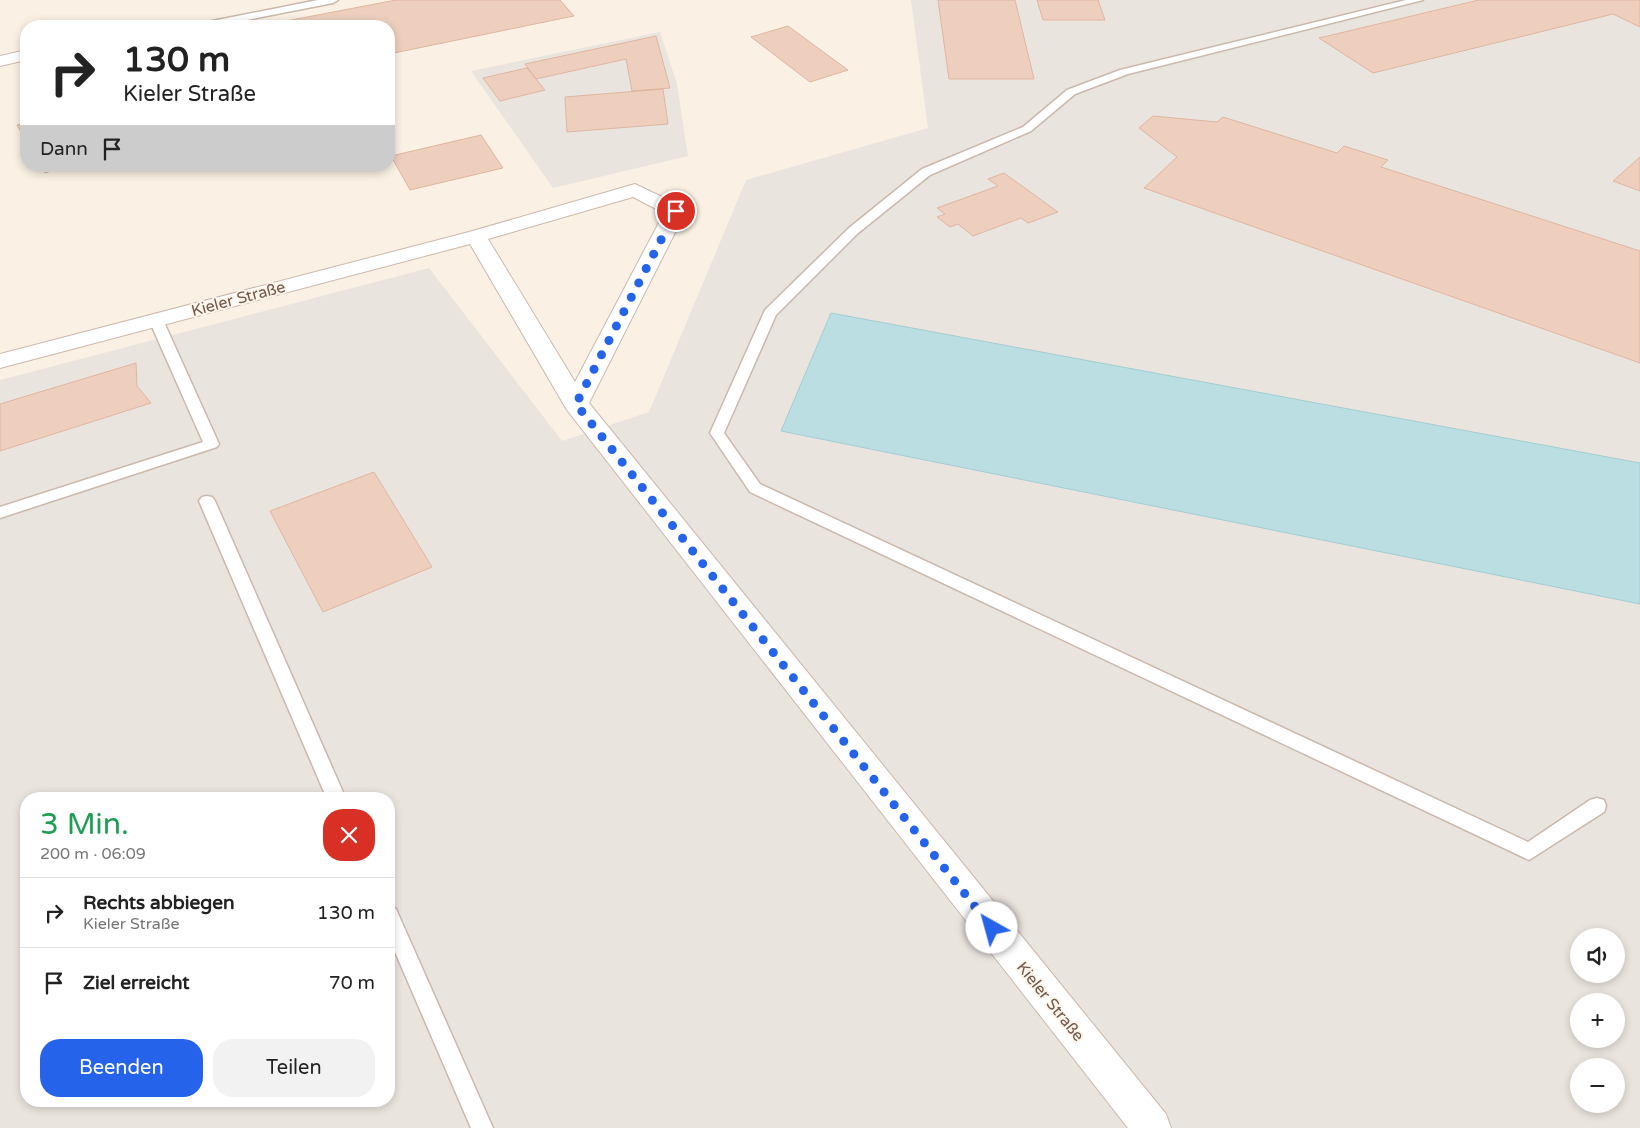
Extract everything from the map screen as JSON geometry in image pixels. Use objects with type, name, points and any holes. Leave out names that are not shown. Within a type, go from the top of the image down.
[{"type":"street","points":[[0,61],[20,56]]},
{"type":"street","name":"Kieler Straße","points":[[0,361],[476,236],[635,190],[676,211],[576,404]]},
{"type":"street","name":"Kieler Straße","points":[[476,236],[576,404],[1152,1128]]},
{"type":"lane","points":[[232,20],[333,0]]},
{"type":"lane","points":[[1418,0],[1124,72],[1071,92],[1027,129],[926,172],[853,231],[770,313],[717,433],[755,488],[1529,852],[1597,806]]},
{"type":"lane","points":[[0,513],[212,444],[156,320]]},
{"type":"lane","points":[[206,501],[335,792]]},
{"type":"lane","points":[[395,929],[482,1128]]},
{"type":"shaded area","points":[[911,0],[1640,0],[1640,1128],[0,1128],[0,380],[429,268],[562,441],[649,412],[746,180],[928,128]]},
{"type":"shaded area","points":[[660,32],[677,84],[688,156],[553,188],[471,71]]},
{"type":"water","points":[[831,313],[1640,463],[1640,604],[781,431]]},
{"type":"building","points":[[396,0],[560,0],[574,16],[395,53],[395,20],[291,20]]},
{"type":"building","points":[[938,0],[1015,0],[1034,79],[949,79]]},
{"type":"building","points":[[1037,0],[1098,0],[1105,20],[1043,20]]},
{"type":"building","points":[[1479,0],[1640,0],[1640,27],[1613,14],[1373,73],[1319,38]]},
{"type":"building","points":[[788,26],[848,70],[810,82],[751,37]]},
{"type":"building","points":[[656,36],[670,88],[632,91],[626,59],[536,79],[525,64]]},
{"type":"building","points":[[527,68],[545,90],[500,101],[483,78]]},
{"type":"building","points":[[663,89],[668,124],[567,132],[565,97]]},
{"type":"building","points":[[1153,116],[1217,122],[1223,117],[1337,153],[1344,146],[1388,160],[1381,167],[1640,251],[1640,363],[1144,188],[1177,157],[1139,128]]},
{"type":"building","points":[[481,135],[503,168],[410,190],[395,163],[395,155]]},
{"type":"building","points":[[1640,157],[1640,191],[1613,181]]},
{"type":"building","points":[[1004,173],[1058,212],[1028,223],[1021,218],[973,236],[958,224],[950,227],[937,217],[945,214],[937,208],[998,186],[988,179]]},
{"type":"building","points":[[136,363],[137,386],[151,403],[0,451],[0,404]]},
{"type":"building","points":[[374,472],[432,567],[323,612],[270,511]]},
{"type":"route","points":[[676,211],[576,404],[992,928]]}]
